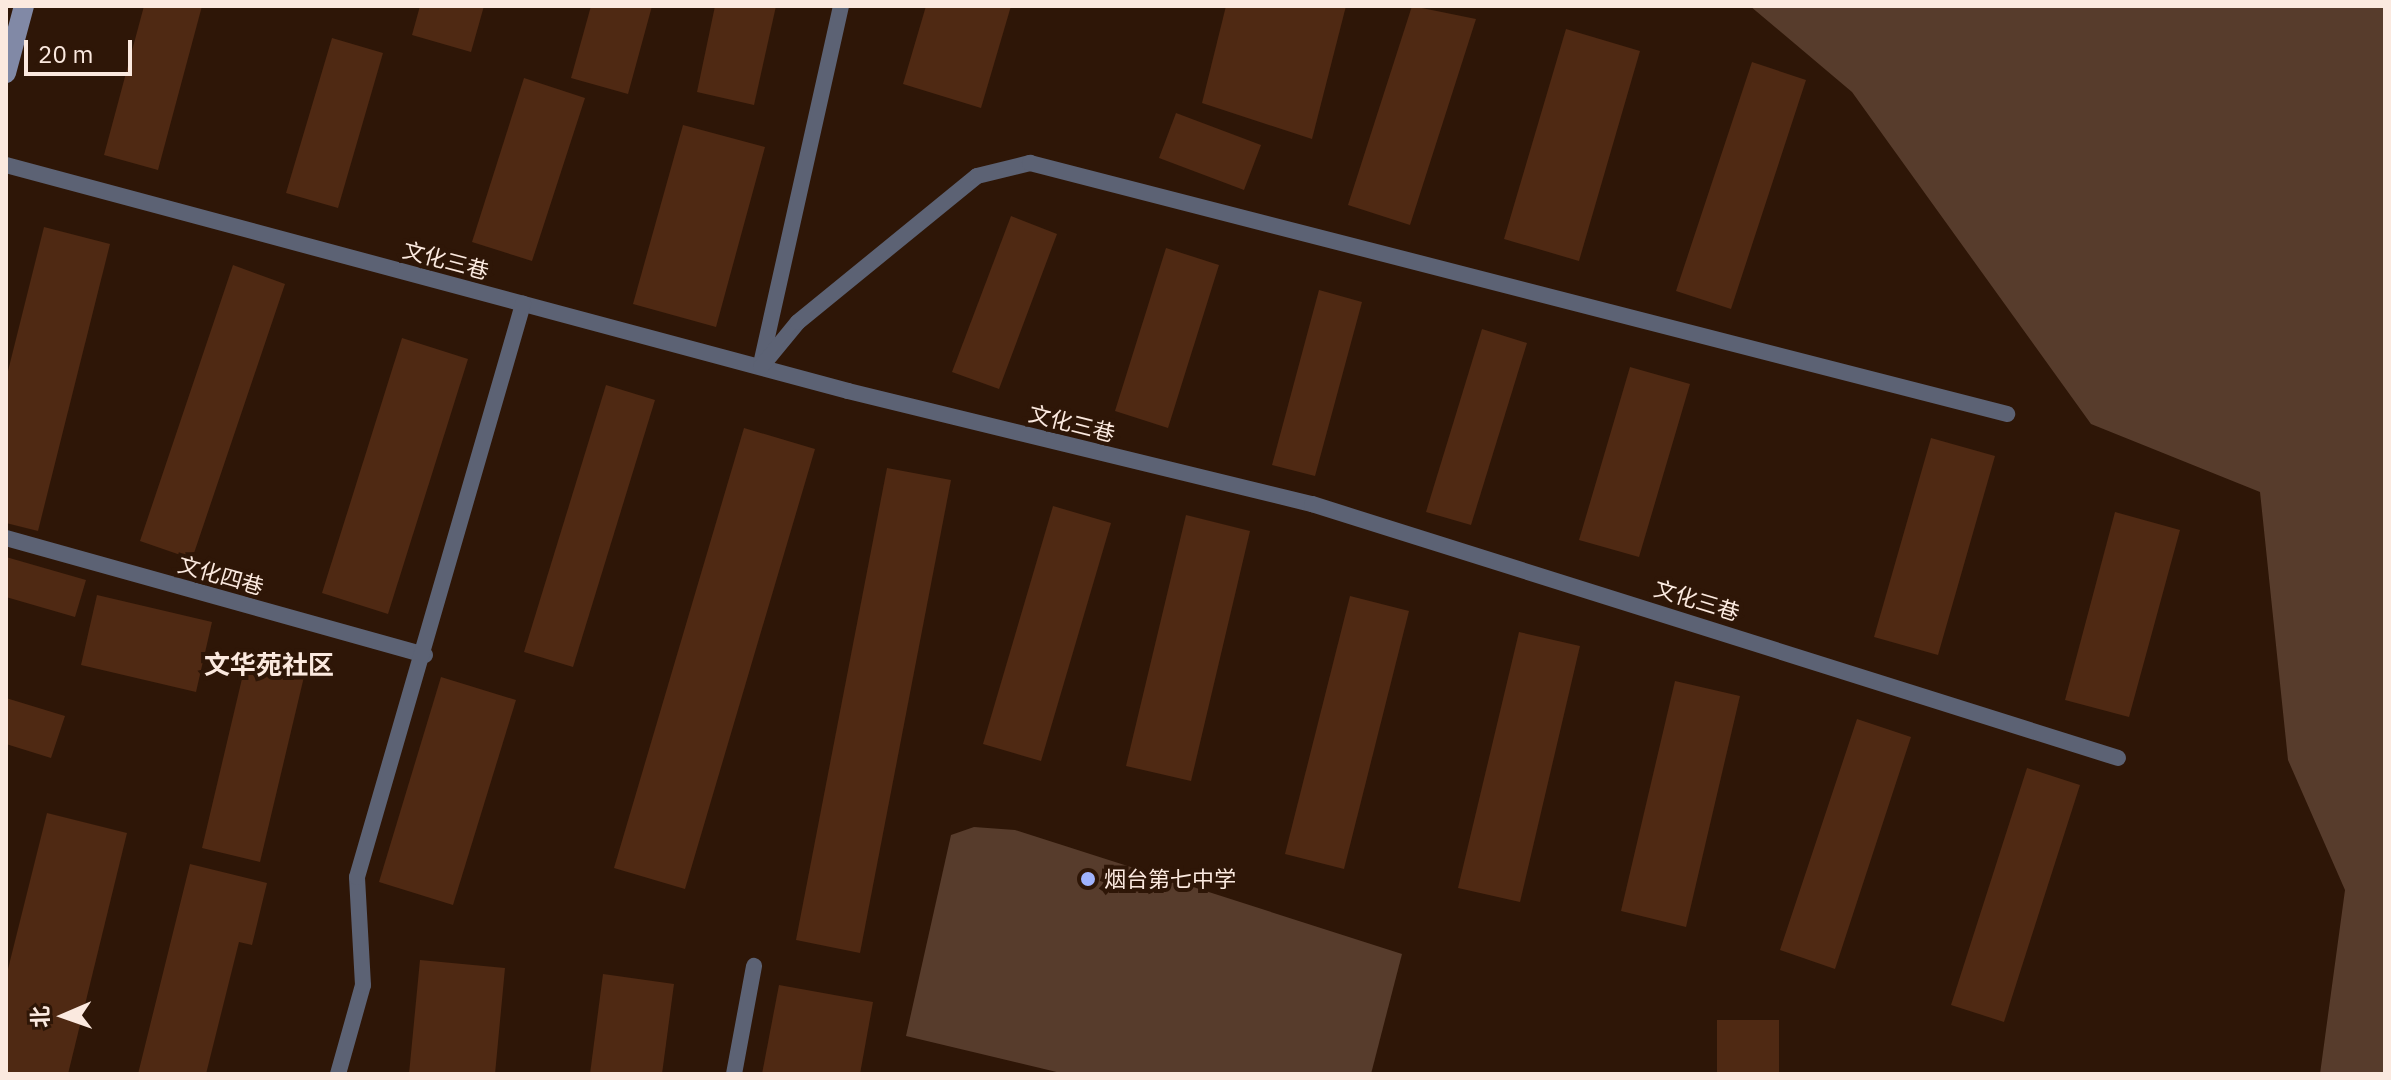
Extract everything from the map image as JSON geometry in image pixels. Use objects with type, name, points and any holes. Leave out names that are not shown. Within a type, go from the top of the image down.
[{"type":"main road","points":[[6,73],[24,6]]},
{"type":"lane","points":[[761,367],[841,6]]},
{"type":"lane","points":[[761,367],[798,322],[977,176],[1030,163],[2007,414]]},
{"type":"lane","name":"文化三巷","points":[[6,165],[761,367],[1312,504],[2118,758]]},
{"type":"lane","points":[[338,1074],[363,985],[357,877],[425,655],[523,304]]},
{"type":"lane","name":"文化四巷","points":[[6,538],[425,655]]},
{"type":"lane","points":[[734,1074],[754,966]]},
{"type":"shaded area","points":[[1750,6],[2385,6],[2385,1074],[2320,1074],[2345,890],[2288,760],[2260,492],[2091,424],[1852,92]]},
{"type":"shaded area","name":"烟台第七中学","points":[[974,827],[1015,830],[1402,954],[1371,1074],[1065,1074],[906,1036],[951,835]]},
{"type":"building","points":[[144,6],[202,6],[158,170],[104,155]]},
{"type":"building","points":[[420,6],[484,6],[471,52],[412,35]]},
{"type":"building","points":[[591,6],[652,6],[628,94],[571,78]]},
{"type":"building","points":[[715,6],[776,6],[754,105],[697,92]]},
{"type":"building","points":[[926,6],[1011,6],[981,108],[903,84]]},
{"type":"building","points":[[1226,6],[1346,6],[1312,139],[1202,103]]},
{"type":"building","points":[[1412,6],[1476,19],[1410,225],[1348,205]]},
{"type":"building","points":[[1566,29],[1640,51],[1579,261],[1504,239]]},
{"type":"building","points":[[332,38],[383,53],[338,208],[286,193]]},
{"type":"building","points":[[1752,62],[1806,80],[1731,309],[1676,291]]},
{"type":"building","points":[[524,78],[585,98],[532,261],[472,242]]},
{"type":"building","points":[[1176,113],[1261,145],[1244,190],[1159,158]]},
{"type":"building","points":[[683,125],[765,147],[716,327],[633,304]]},
{"type":"building","points":[[1011,216],[1057,234],[999,389],[952,372]]},
{"type":"building","points":[[44,227],[110,244],[38,531],[6,523],[6,379]]},
{"type":"building","points":[[1166,248],[1219,265],[1168,428],[1115,411]]},
{"type":"building","points":[[233,265],[285,284],[192,559],[140,541]]},
{"type":"building","points":[[1319,290],[1362,302],[1315,476],[1272,465]]},
{"type":"building","points":[[1482,329],[1527,343],[1471,525],[1426,512]]},
{"type":"building","points":[[402,338],[468,359],[388,614],[322,593]]},
{"type":"building","points":[[1630,367],[1690,384],[1639,557],[1579,540]]},
{"type":"building","points":[[606,385],[655,400],[573,667],[524,652]]},
{"type":"building","points":[[744,428],[815,449],[685,889],[614,868]]},
{"type":"building","points":[[1931,438],[1995,456],[1938,655],[1874,637]]},
{"type":"building","points":[[887,468],[951,480],[860,953],[796,940]]},
{"type":"building","points":[[1053,506],[1111,523],[1041,761],[983,744]]},
{"type":"building","points":[[2115,512],[2180,530],[2129,717],[2065,700]]},
{"type":"building","points":[[1186,515],[1250,531],[1191,781],[1126,766]]},
{"type":"building","points":[[6,557],[86,580],[75,617],[6,597]]},
{"type":"building","points":[[97,595],[212,622],[196,692],[81,665]]},
{"type":"building","points":[[1350,596],[1409,611],[1344,869],[1285,854]]},
{"type":"building","points":[[1519,632],[1580,646],[1520,902],[1458,888]]},
{"type":"building","points":[[249,649],[307,664],[260,862],[202,848]]},
{"type":"building","points":[[441,677],[516,700],[453,905],[379,882]]},
{"type":"building","points":[[1675,681],[1740,696],[1686,927],[1621,911]]},
{"type":"building","points":[[6,698],[65,716],[51,758],[6,744]]},
{"type":"building","points":[[1857,719],[1911,737],[1835,969],[1780,950]]},
{"type":"building","points":[[2027,768],[2080,785],[2004,1022],[1951,1005]]},
{"type":"building","points":[[47,813],[127,833],[68,1074],[6,1074],[6,977]]},
{"type":"building","points":[[190,864],[267,883],[252,945],[239,942],[206,1074],[138,1074]]},
{"type":"building","points":[[420,960],[505,968],[495,1074],[409,1074]]},
{"type":"building","points":[[603,974],[674,984],[662,1074],[590,1074]]},
{"type":"building","points":[[779,985],[873,1002],[860,1074],[762,1074]]},
{"type":"building","points":[[1717,1020],[1779,1020],[1779,1074],[1717,1074]]},
{"type":"place","name":"烟台第七中学","points":[[1088,879]]},
{"type":"district","name":"文华苑社区","points":[[269,665]]}]
